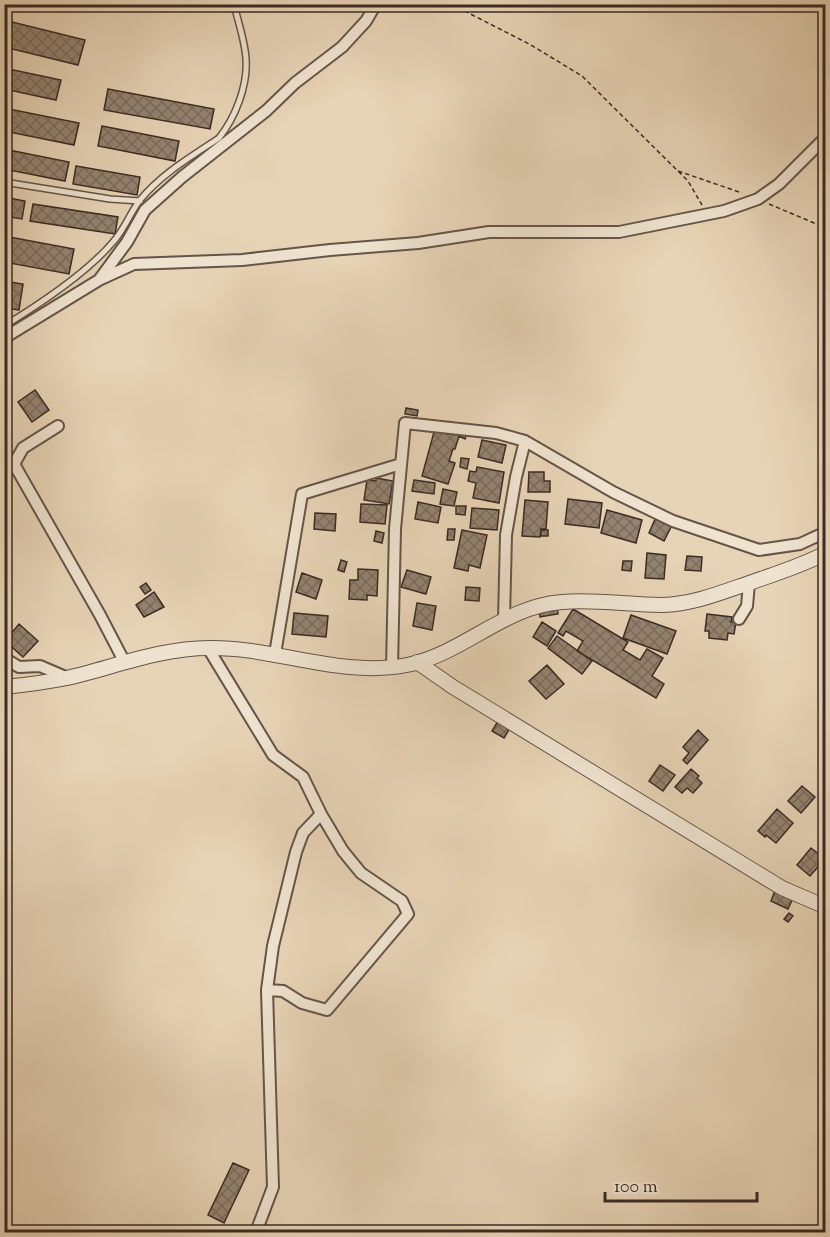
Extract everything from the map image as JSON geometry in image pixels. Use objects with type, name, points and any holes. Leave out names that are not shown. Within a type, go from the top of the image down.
[{"type":"street","points":[[99,280],[151,204],[266,111],[295,83],[342,47],[366,21],[376,4]]},
{"type":"street","points":[[4,338],[99,280],[134,264],[242,260],[418,243],[489,232],[619,231],[724,211],[758,199],[779,184],[825,137]]},
{"type":"street","points":[[392,667],[394,530],[405,423],[496,432],[525,441],[613,492],[673,521],[759,550],[800,544],[825,532]]},
{"type":"street","points":[[58,426],[23,448],[14,464],[125,663]]},
{"type":"street","points":[[504,619],[506,535],[525,441]]},
{"type":"street","points":[[274,654],[302,494],[401,464]]},
{"type":"street","points":[[4,687],[68,678],[165,653],[208,648],[274,654],[355,668],[392,667],[439,655],[504,619],[526,610],[561,602],[662,605],[702,600],[805,564],[825,553]]},
{"type":"street","points":[[739,620],[747,606],[749,583]]},
{"type":"street","points":[[208,648],[273,755],[303,777],[343,851],[361,873],[402,901],[408,914],[327,1010],[302,1003],[284,991],[267,990]]},
{"type":"street","points":[[4,658],[19,667],[40,666],[68,678]]},
{"type":"street","points":[[417,662],[453,687],[782,888],[825,907]]},
{"type":"street","points":[[256,1233],[273,1187],[267,990],[273,946],[296,852],[303,833],[321,814]]},
{"type":"lane","points":[[4,326],[61,288],[106,249],[114,241],[140,201],[161,180],[219,138],[234,114],[242,92],[246,59],[234,4]]},
{"type":"lane","points":[[4,182],[110,199],[140,201]]},
{"type":"path","points":[[451,4],[531,45],[582,76],[688,181],[707,214]]},
{"type":"path","points":[[678,171],[758,199],[825,228]]},
{"type":"building","points":[[4,20],[85,40],[78,65],[4,47]]},
{"type":"building","points":[[4,68],[61,80],[56,100],[4,89]]},
{"type":"building","points":[[108,89],[214,109],[210,129],[104,110]]},
{"type":"building","points":[[4,108],[79,123],[74,145],[4,131]]},
{"type":"building","points":[[102,126],[179,141],[175,161],[98,146]]},
{"type":"building","points":[[4,149],[69,162],[65,181],[4,169]]},
{"type":"building","points":[[76,166],[140,177],[137,195],[73,184]]},
{"type":"building","points":[[4,197],[25,201],[22,219],[4,216]]},
{"type":"building","points":[[33,204],[118,217],[115,234],[30,221]]},
{"type":"building","points":[[4,236],[74,249],[69,274],[4,262]]},
{"type":"building","points":[[4,281],[23,284],[19,310],[4,308]]},
{"type":"building","points":[[35,390],[49,410],[32,422],[18,402]]},
{"type":"building","points":[[406,408],[418,410],[417,416],[405,414]]},
{"type":"building","points":[[434,432],[467,434],[465,439],[459,436],[455,449],[453,449],[449,461],[455,463],[448,484],[422,476]]},
{"type":"building","points":[[482,440],[506,445],[502,463],[478,457]]},
{"type":"building","points":[[461,458],[469,459],[467,469],[460,467]]},
{"type":"building","points":[[477,467],[504,472],[499,503],[473,498],[476,483],[468,481],[470,471],[476,472]]},
{"type":"building","points":[[529,472],[544,472],[544,481],[550,481],[550,492],[528,492]]},
{"type":"building","points":[[376,478],[393,481],[389,504],[364,500],[367,480],[376,481]]},
{"type":"building","points":[[414,480],[435,483],[434,494],[412,491]]},
{"type":"building","points":[[443,489],[457,492],[454,506],[440,504]]},
{"type":"building","points":[[568,499],[602,503],[599,528],[565,524]]},
{"type":"building","points":[[525,500],[548,502],[546,529],[541,529],[540,537],[522,536]]},
{"type":"building","points":[[418,502],[441,507],[438,523],[415,519]]},
{"type":"building","points":[[361,504],[387,505],[385,524],[360,522]]},
{"type":"building","points":[[456,506],[466,506],[465,515],[456,514]]},
{"type":"building","points":[[472,508],[499,510],[497,530],[470,528]]},
{"type":"building","points":[[607,510],[642,520],[636,543],[601,533]]},
{"type":"building","points":[[315,513],[336,514],[335,531],[314,529]]},
{"type":"building","points":[[656,517],[672,525],[664,541],[649,533]]},
{"type":"building","points":[[448,529],[455,529],[454,540],[447,540]]},
{"type":"building","points":[[462,530],[487,535],[480,568],[469,565],[468,571],[454,568]]},
{"type":"building","points":[[541,530],[548,530],[548,536],[541,536]]},
{"type":"building","points":[[376,531],[384,533],[382,543],[374,541]]},
{"type":"building","points":[[647,553],[666,555],[664,579],[645,578]]},
{"type":"building","points":[[687,556],[702,557],[701,571],[685,570]]},
{"type":"building","points":[[341,560],[347,562],[344,572],[338,570]]},
{"type":"building","points":[[623,561],[632,561],[631,571],[622,570]]},
{"type":"building","points":[[358,569],[378,570],[377,596],[367,595],[367,600],[349,599],[350,580],[358,580]]},
{"type":"building","points":[[407,570],[431,577],[426,594],[401,587]]},
{"type":"building","points":[[302,573],[322,580],[316,599],[296,592]]},
{"type":"building","points":[[146,583],[151,590],[145,594],[140,587]]},
{"type":"building","points":[[466,587],[480,588],[479,601],[465,600]]},
{"type":"building","points":[[154,592],[164,607],[144,617],[136,605]]},
{"type":"building","points":[[417,603],[436,606],[432,630],[413,626]]},
{"type":"building","points":[[557,607],[558,614],[540,617],[539,609]]},
{"type":"building","points":[[573,609],[628,642],[623,650],[640,660],[647,649],[663,658],[652,676],[664,684],[656,698],[577,651],[583,641],[566,631],[563,636],[558,633]]},
{"type":"building","points":[[294,613],[328,616],[326,637],[292,634]]},
{"type":"building","points":[[707,614],[732,617],[731,622],[736,622],[734,634],[728,633],[727,640],[709,638],[709,631],[705,631]]},
{"type":"building","points":[[631,615],[676,631],[667,654],[623,638]]},
{"type":"building","points":[[542,622],[556,631],[547,646],[533,637]]},
{"type":"building","points":[[19,624],[38,641],[23,657],[5,641]]},
{"type":"building","points":[[557,636],[592,661],[582,674],[548,648]]},
{"type":"building","points":[[547,665],[564,684],[546,699],[529,681]]},
{"type":"building","points":[[498,721],[510,728],[504,738],[492,731]]},
{"type":"building","points":[[698,730],[708,740],[687,764],[683,760],[689,753],[683,747]]},
{"type":"building","points":[[660,765],[675,775],[663,791],[649,781]]},
{"type":"building","points":[[691,769],[699,776],[697,778],[702,783],[693,793],[687,788],[682,793],[675,787]]},
{"type":"building","points":[[802,786],[815,797],[801,813],[788,801]]},
{"type":"building","points":[[777,809],[793,823],[776,843],[758,831]]},
{"type":"building","points":[[811,848],[825,859],[810,876],[797,865]]},
{"type":"building","points":[[776,888],[794,896],[788,909],[771,901]]},
{"type":"building","points":[[789,913],[793,916],[788,922],[784,919]]},
{"type":"building","points":[[233,1163],[249,1170],[224,1223],[208,1215]]}]
